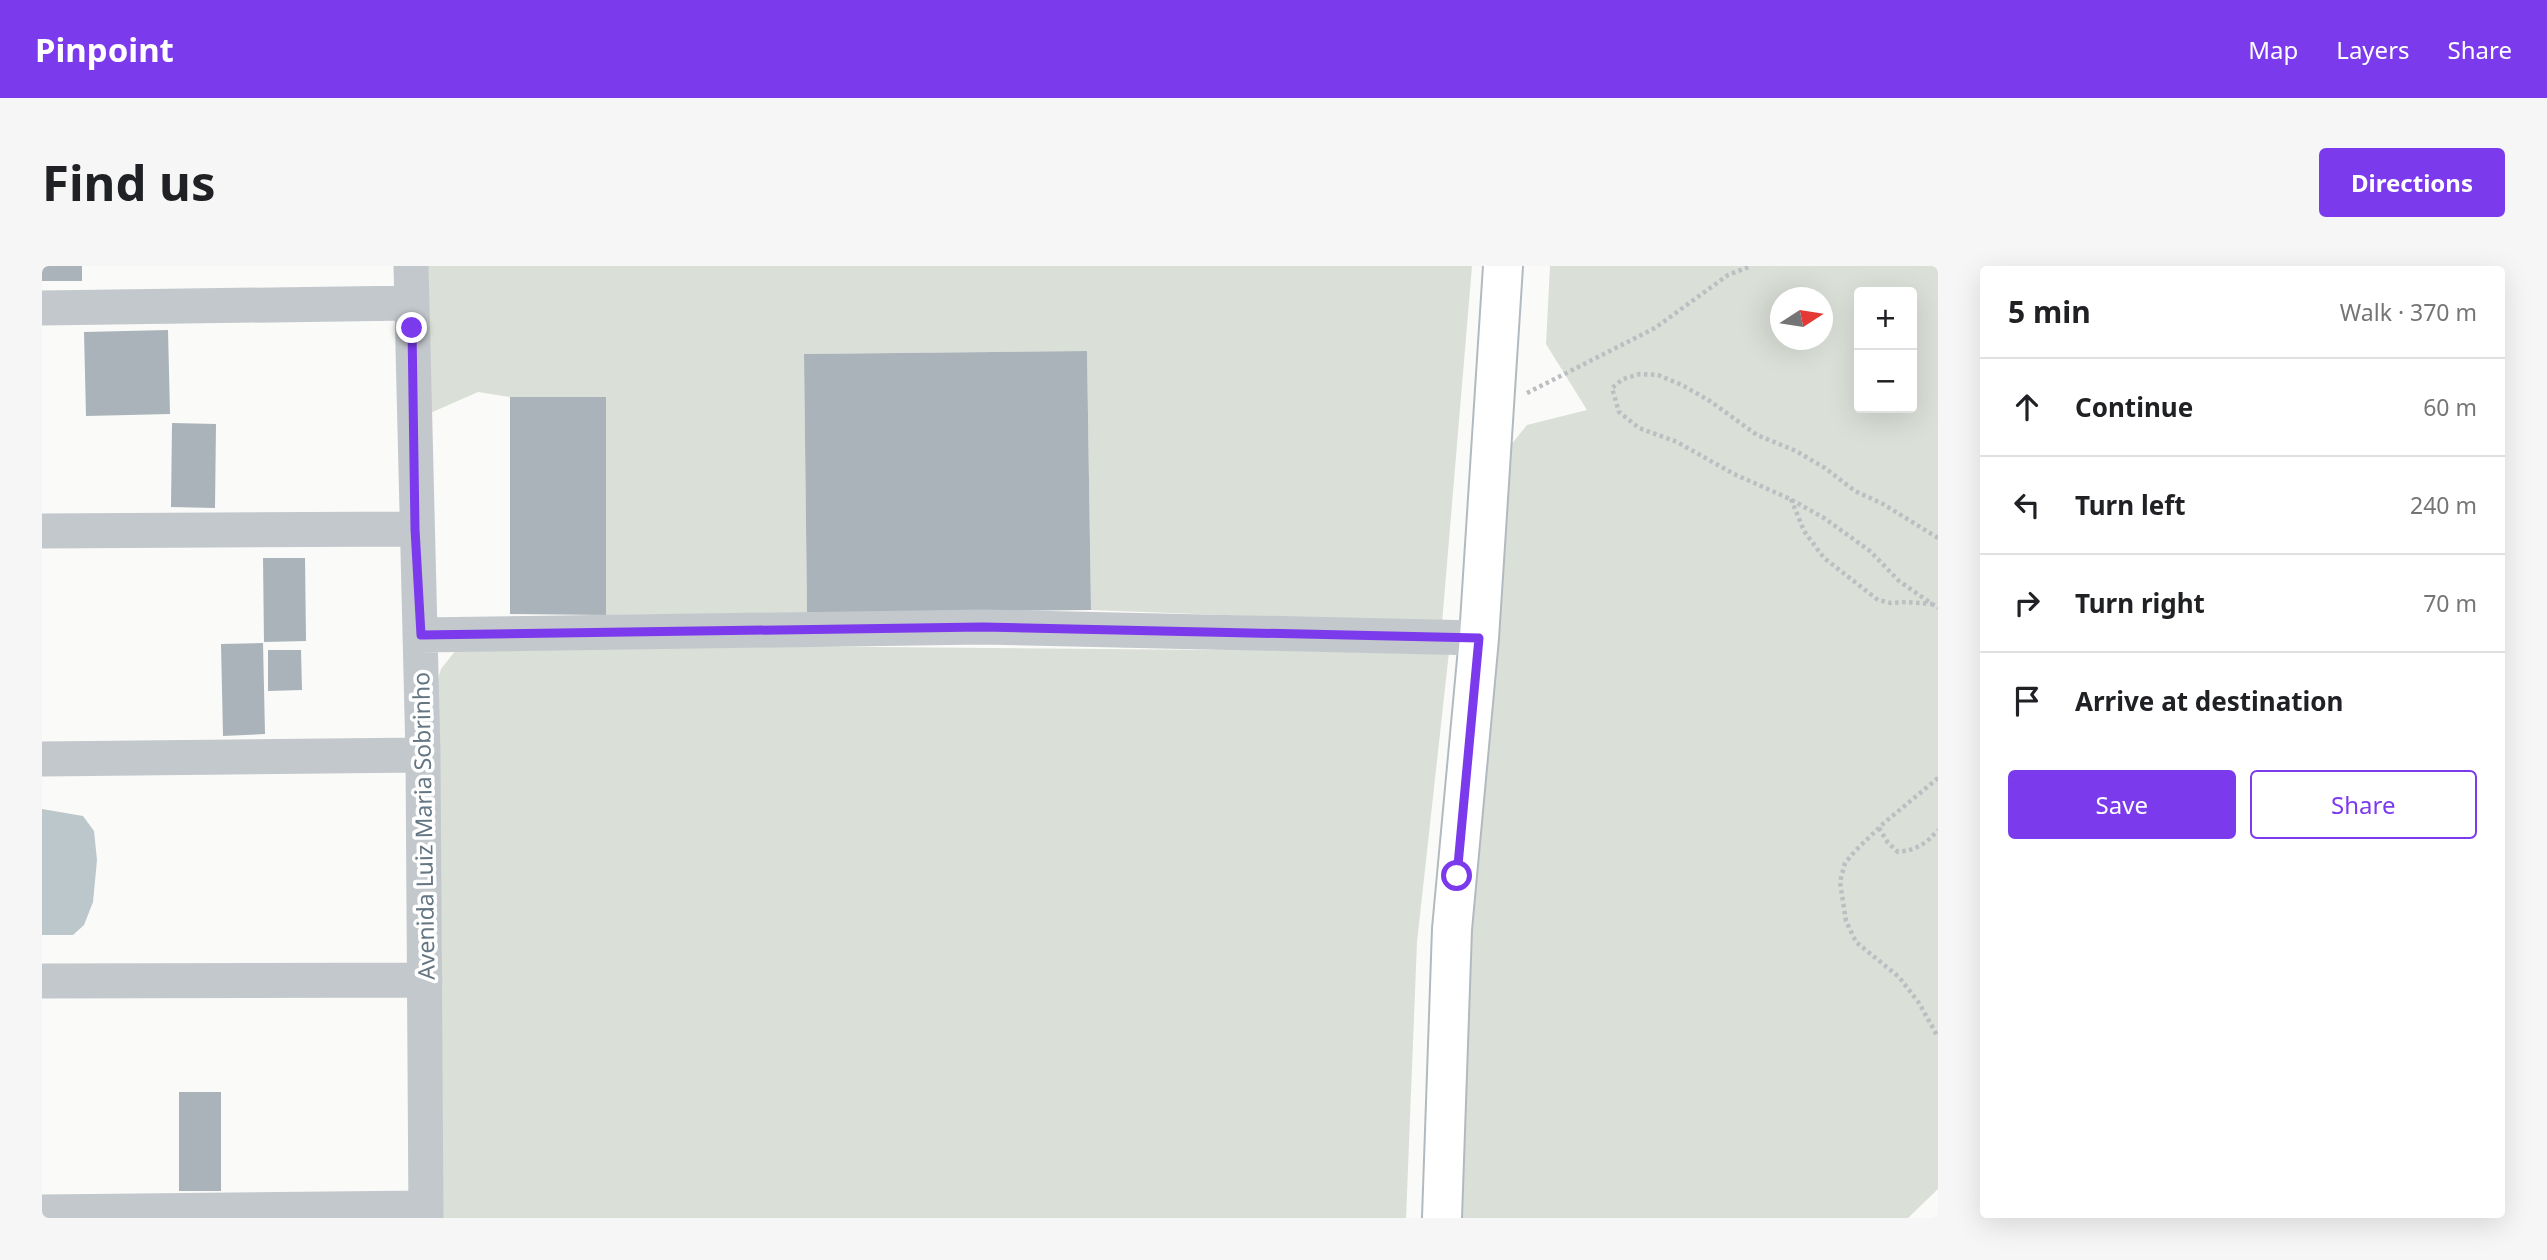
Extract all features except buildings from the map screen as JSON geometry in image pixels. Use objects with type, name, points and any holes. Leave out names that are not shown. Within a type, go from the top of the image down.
[{"type":"street","name":"Avenida Luiz Maria Sobrinho","points":[[411,266],[415,529],[421,635],[426,1213]]},
{"type":"street","points":[[1442,1218],[1452,929],[1479,638],[1503,266]]},
{"type":"street","points":[[42,308],[412,303]]},
{"type":"street","points":[[42,531],[415,529]]},
{"type":"street","points":[[421,635],[983,627],[1479,638]]},
{"type":"street","points":[[42,759],[422,755]]},
{"type":"street","points":[[42,981],[425,980]]},
{"type":"street","points":[[42,1212],[426,1213]]},
{"type":"path","points":[[1493,410],[1655,328],[1728,275],[1751,266]]},
{"type":"path","points":[[1938,538],[1883,504],[1855,491],[1806,456],[1757,435],[1710,401],[1682,385],[1658,375],[1640,374],[1623,379],[1612,388],[1619,412],[1639,428],[1677,442],[1743,478],[1790,499],[1870,551],[1899,581],[1938,608]]},
{"type":"path","points":[[1790,499],[1804,531],[1824,558],[1878,600],[1932,604]]},
{"type":"path","points":[[1938,778],[1879,828],[1845,863],[1840,882],[1846,921],[1856,942],[1899,977],[1936,1028],[1938,1037]]},
{"type":"path","points":[[1879,828],[1888,843],[1898,852],[1914,850],[1938,830]]},
{"type":"shaded area","points":[[426,266],[1472,266],[1442,623],[1091,610],[1087,351],[804,354],[807,613],[606,615],[606,397],[510,397],[478,392],[428,414]]},
{"type":"shaded area","points":[[1550,266],[1938,266],[1938,1189],[1908,1218],[1446,1218],[1497,462],[1527,425],[1587,410],[1546,344]]},
{"type":"shaded area","points":[[751,646],[1449,652],[1417,942],[1406,1218],[443,1218],[433,696],[441,669],[456,650]]},
{"type":"shaded area","points":[[42,809],[83,816],[94,831],[97,860],[93,902],[84,925],[73,935],[42,935]]},
{"type":"route","points":[[412,328],[415,529],[421,635],[983,627],[1479,638],[1457,876]]}]
